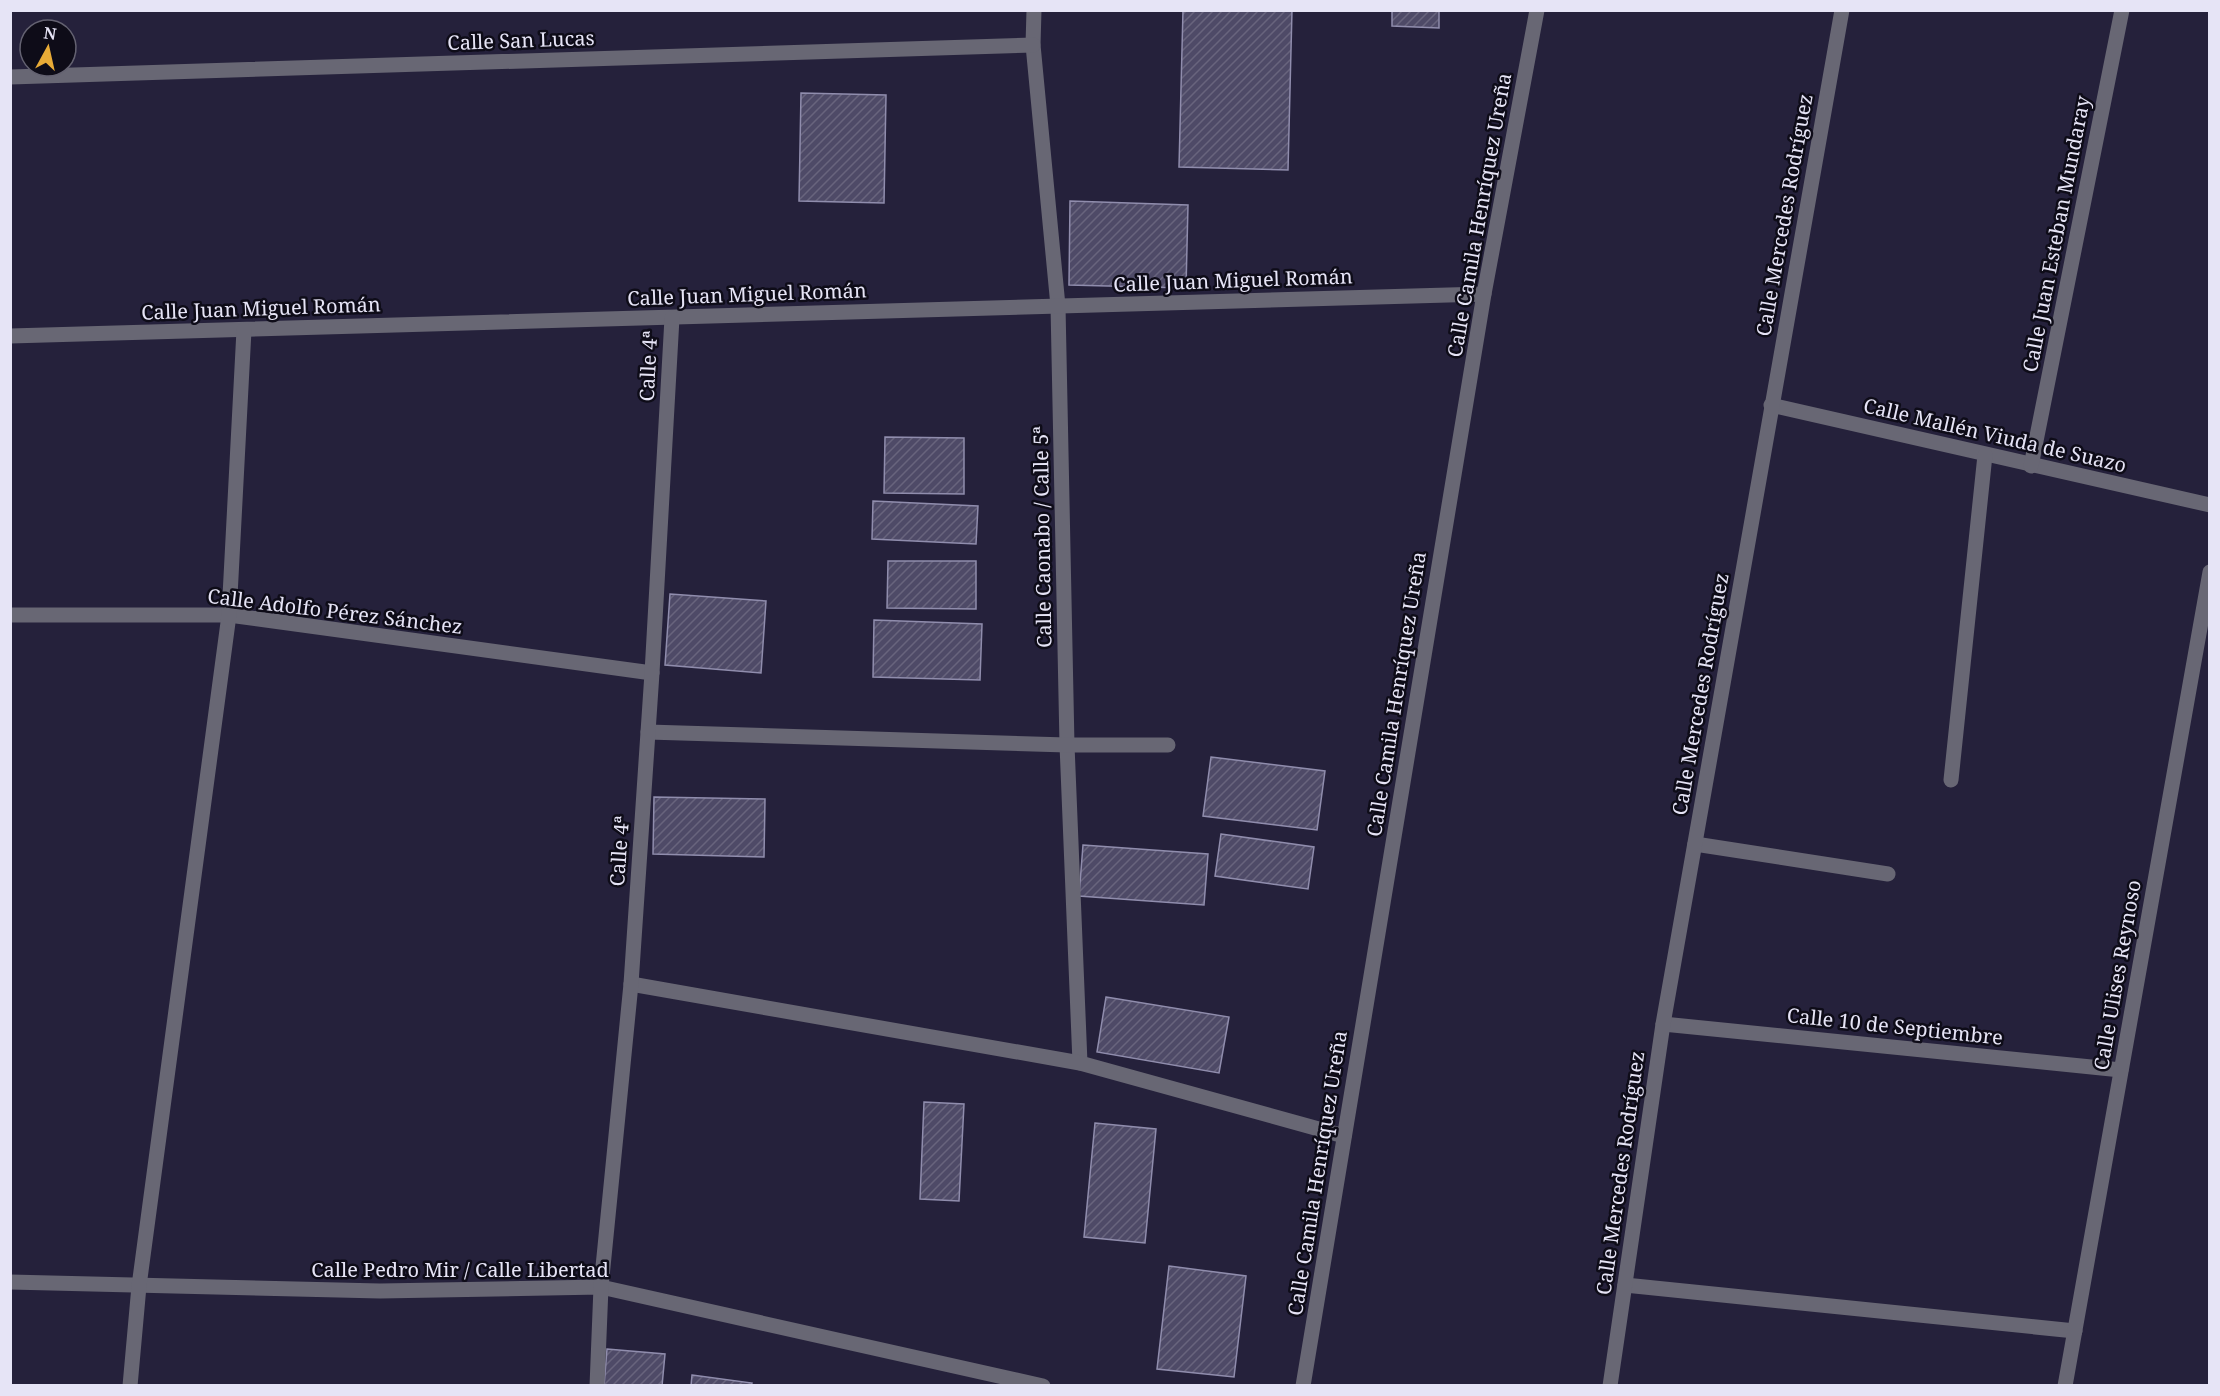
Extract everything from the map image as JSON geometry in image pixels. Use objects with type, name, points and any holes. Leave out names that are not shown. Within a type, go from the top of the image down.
[{"type":"street","name":"Calle Caonabo / Calle 5ª","points":[[1034,10],[1033,45],[1058,306],[1068,745],[1080,1063]]},
{"type":"street","name":"Calle Camila Henríquez Ureña","points":[[1303,1386],[1484,294],[1537,10]]},
{"type":"street","name":"Calle Mercedes Rodríguez","points":[[1610,1386],[1663,1024],[1842,10]]},
{"type":"street","name":"Calle Juan Esteban Mundaray","points":[[2031,466],[2122,10]]},
{"type":"street","name":"Calle San Lucas","points":[[10,77],[1033,45]]},
{"type":"street","name":"Calle Juan Miguel Román","points":[[10,336],[1484,294]]},
{"type":"street","name":"Calle 4ª","points":[[597,1386],[601,1287],[631,984],[652,673],[672,318]]},
{"type":"street","points":[[130,1386],[139,1286],[230,615],[244,330]]},
{"type":"street","name":"Calle Mallén Viuda de Suazo","points":[[1772,405],[2210,506]]},
{"type":"street","points":[[1951,780],[1985,455]]},
{"type":"street","name":"Calle Ulises Reynoso","points":[[2065,1386],[2210,572]]},
{"type":"street","name":"Calle Adolfo Pérez Sánchez","points":[[10,615],[230,615],[652,673]]},
{"type":"street","points":[[648,732],[1068,745],[1168,745]]},
{"type":"street","points":[[1695,844],[1888,874]]},
{"type":"street","points":[[631,984],[1080,1063],[1344,1136]]},
{"type":"street","name":"Calle 10 de Septiembre","points":[[1663,1024],[2121,1070]]},
{"type":"street","name":"Calle Pedro Mir / Calle Libertad","points":[[10,1282],[380,1291],[601,1287],[1043,1386]]},
{"type":"street","points":[[1625,1285],[2075,1331]]},
{"type":"building","points":[[1183,10],[1292,10],[1288,170],[1179,167]]},
{"type":"building","points":[[1392,10],[1439,10],[1439,28],[1392,26]]},
{"type":"building","points":[[801,93],[886,95],[884,203],[799,201]]},
{"type":"building","points":[[1070,201],[1188,205],[1186,288],[1069,285]]},
{"type":"building","points":[[885,437],[964,438],[964,494],[884,493]]},
{"type":"building","points":[[873,501],[978,506],[976,544],[872,539]]},
{"type":"building","points":[[888,561],[976,561],[976,609],[887,608]]},
{"type":"building","points":[[670,594],[766,601],[761,673],[665,665]]},
{"type":"building","points":[[874,620],[982,624],[980,680],[873,677]]},
{"type":"building","points":[[1211,757],[1325,771],[1317,830],[1203,816]]},
{"type":"building","points":[[654,797],[765,799],[764,857],[653,854]]},
{"type":"building","points":[[1221,834],[1314,847],[1308,889],[1215,876]]},
{"type":"building","points":[[1083,845],[1208,854],[1204,905],[1079,896]]},
{"type":"building","points":[[1106,997],[1229,1017],[1219,1073],[1097,1052]]},
{"type":"building","points":[[924,1102],[964,1104],[959,1201],[920,1199]]},
{"type":"building","points":[[1095,1123],[1156,1129],[1145,1243],[1084,1237]]},
{"type":"building","points":[[1169,1266],[1246,1276],[1234,1377],[1157,1369]]},
{"type":"building","points":[[607,1349],[665,1354],[662,1386],[604,1386]]},
{"type":"building","points":[[692,1375],[752,1383],[751,1386],[691,1386]]}]
